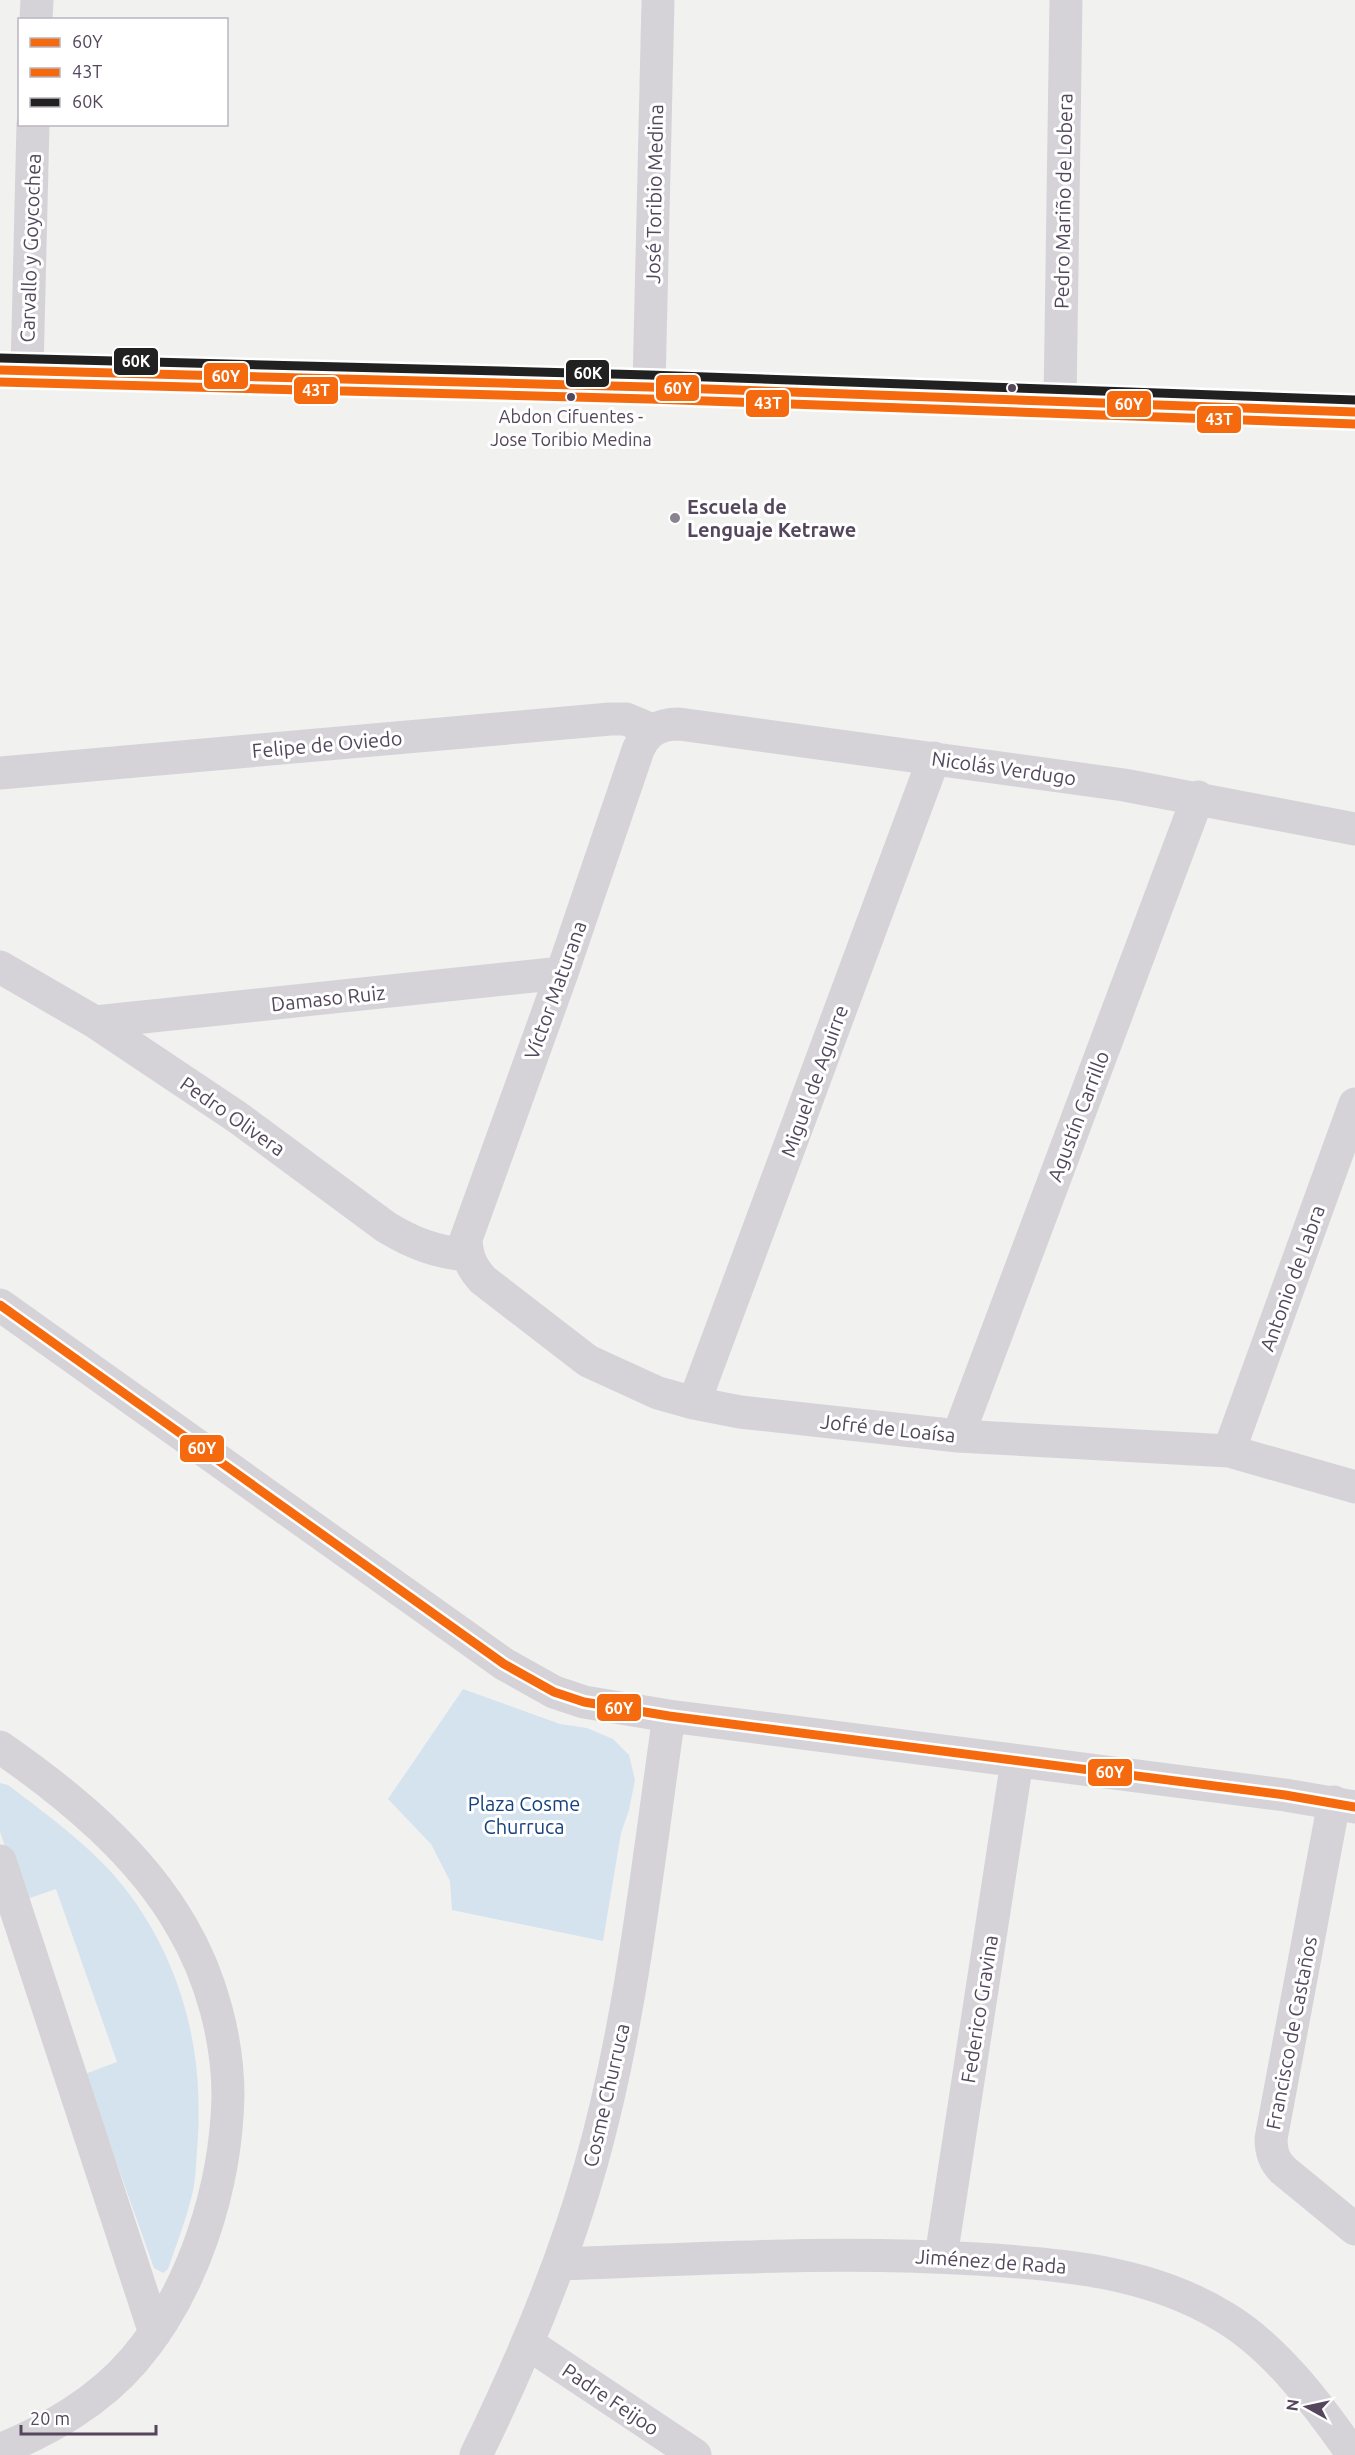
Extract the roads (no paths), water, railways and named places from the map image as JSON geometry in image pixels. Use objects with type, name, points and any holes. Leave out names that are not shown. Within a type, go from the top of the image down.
[{"type":"street","points":[[36,18],[37,0]]},
{"type":"street","name":"José Toribio Medina","points":[[649,387],[658,0]]},
{"type":"street","name":"Pedro Mariño de Lobera","points":[[1060,402],[1066,0]]},
{"type":"street","name":"Carvallo y Goycochea","points":[[13,371],[33,126]]},
{"type":"street","points":[[13,371],[649,387],[1355,412]]},
{"type":"street","name":"Felipe de Oviedo","points":[[0,773],[610,719],[626,719],[652,730]]},
{"type":"street","name":"Nicolás Verdugo","points":[[652,730],[664,724],[679,724],[934,758],[1198,797],[1355,829]]},
{"type":"street","name":"Víctor Maturana","points":[[467,1255],[466,1239],[471,1224],[638,750],[643,738],[652,730]]},
{"type":"street","name":"Miguel de Aguirre","points":[[694,1403],[934,758]]},
{"type":"street","name":"Agustín Carrillo","points":[[958,1436],[1198,797]]},
{"type":"street","name":"Pedro Olivera","points":[[0,967],[95,1022],[237,1117],[386,1227],[429,1248],[467,1255]]},
{"type":"street","name":"Damaso Ruiz","points":[[95,1022],[561,973]]},
{"type":"street","name":"Antonio de Labra","points":[[1229,1451],[1355,1104]]},
{"type":"street","name":"Jofré de Loaísa","points":[[467,1255],[473,1269],[483,1280],[588,1361],[658,1393],[694,1403],[740,1412],[958,1436],[1229,1451],[1355,1487]]},
{"type":"street","points":[[0,1305],[528,1679],[554,1692],[584,1702],[669,1716],[1344,1805]]},
{"type":"street","name":"Cosme Churruca","points":[[476,2455],[560,2264],[590,2169],[614,2072],[632,1974],[669,1716]]},
{"type":"street","points":[[0,1747],[45,1779],[87,1814],[159,1890],[183,1927],[202,1968],[216,2009],[224,2051],[228,2095],[217,2183],[191,2264],[175,2299],[155,2333],[133,2361],[108,2386],[80,2408],[49,2428],[0,2450]]},
{"type":"street","name":"Federico Gravina","points":[[941,2257],[1017,1761]]},
{"type":"street","name":"Francisco de Castaños","points":[[1344,1805],[1273,2128],[1271,2148],[1277,2164],[1283,2170],[1355,2229]]},
{"type":"street","points":[[0,1861],[155,2333]]},
{"type":"street","name":"Jiménez de Rada","points":[[560,2264],[800,2255],[941,2257],[1052,2264],[1094,2270],[1134,2280],[1202,2304],[1227,2318],[1251,2336],[1305,2391],[1353,2455]]},
{"type":"street","name":"Padre Feijoo","points":[[527,2343],[695,2455]]},
{"type":"place","name":"Abdon Cifuentes - Jose Toribio Medina","points":[[571,397]]},
{"type":"place","name":"Escuela de Lenguaje Ketrawe","points":[[675,518]]},
{"type":"park label","name":"Plaza Cosme Churruca","points":[[524,1814]]}]
